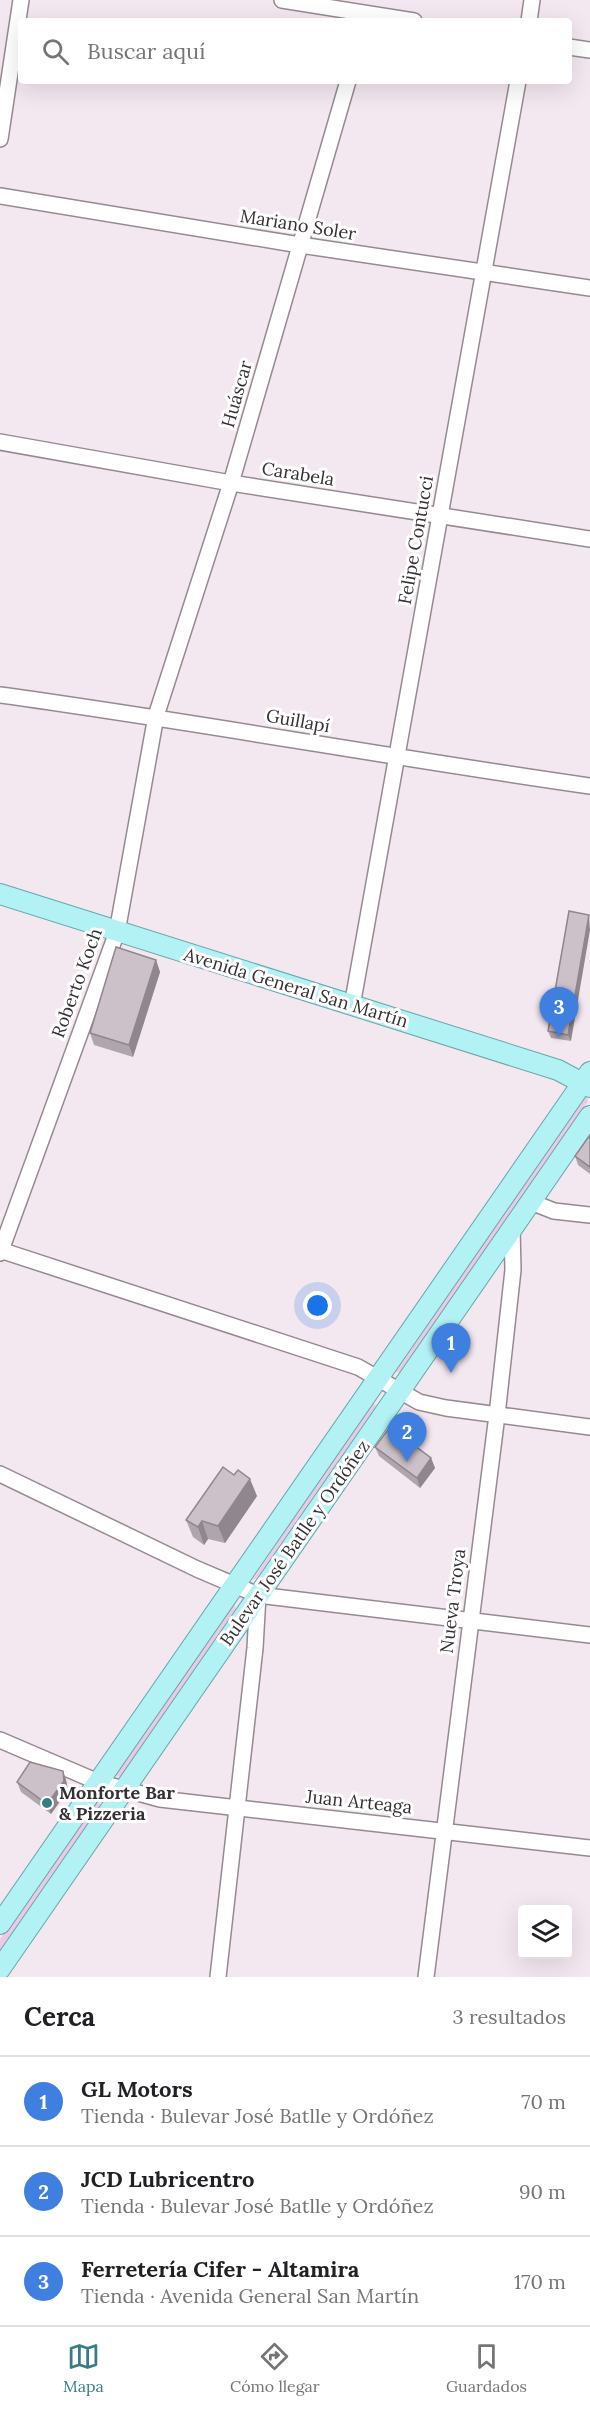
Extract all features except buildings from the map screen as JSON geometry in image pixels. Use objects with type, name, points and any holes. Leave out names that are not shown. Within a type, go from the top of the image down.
[{"type":"main road","name":"Avenida General San Martín","points":[[0,894],[588,1080]]},
{"type":"main road","name":"Bulevar José Batlle y Ordóñez","points":[[0,1924],[378,1378],[588,1080]]},
{"type":"main road","name":"Bulevar José Batlle y Ordóñez","points":[[0,1969],[590,1116]]},
{"type":"street","points":[[18,18],[21,0]]},
{"type":"street","points":[[282,0],[368,11],[400,18]]},
{"type":"street","points":[[529,18],[532,0]]},
{"type":"street","points":[[0,138],[18,20]]},
{"type":"street","points":[[572,47],[590,50]]},
{"type":"street","name":"Huáscar","points":[[156,716],[231,483],[347,84]]},
{"type":"street","name":"Felipe Contucci","points":[[352,1005],[517,84]]},
{"type":"street","name":"Mariano Soler","points":[[0,196],[300,245],[590,288]]},
{"type":"street","name":"Carabela","points":[[0,442],[231,483],[590,539]]},
{"type":"street","name":"Guillapí","points":[[0,695],[156,716],[398,758],[590,786]]},
{"type":"street","name":"Roberto Koch","points":[[0,1251],[117,932],[156,716]]},
{"type":"street","points":[[531,1202],[554,1211],[590,1215]]},
{"type":"street","name":"Nueva Troya","points":[[426,1977],[497,1415],[513,1270],[512,1229]]},
{"type":"street","points":[[0,1251],[358,1367],[419,1402],[432,1406],[590,1427]]},
{"type":"street","points":[[0,1474],[234,1586],[258,1595],[590,1635]]},
{"type":"street","points":[[218,1977],[255,1648],[258,1595]]},
{"type":"street","name":"Juan Arteaga","points":[[0,1740],[99,1782],[124,1791],[160,1799],[590,1848]]},
{"type":"shaded area","points":[[583,1098],[587,1098],[588,1101],[400,1372],[396,1372]]},
{"type":"shaded area","points":[[373,1402],[376,1406],[256,1579],[253,1579]]},
{"type":"shaded area","points":[[233,1604],[236,1608],[120,1777],[116,1776],[115,1773]]},
{"type":"shaded area","points":[[96,1801],[101,1804],[0,1950],[0,1939]]},
{"type":"place","name":"Ferretería Cifer - Altamira","points":[[559,1037]]},
{"type":"place","name":"GL Motors","points":[[451,1373]]},
{"type":"place","name":"JCD Lubricentro","points":[[407,1462]]},
{"type":"place","name":"Monforte Bar & Pizzeria","points":[[47,1803]]}]
